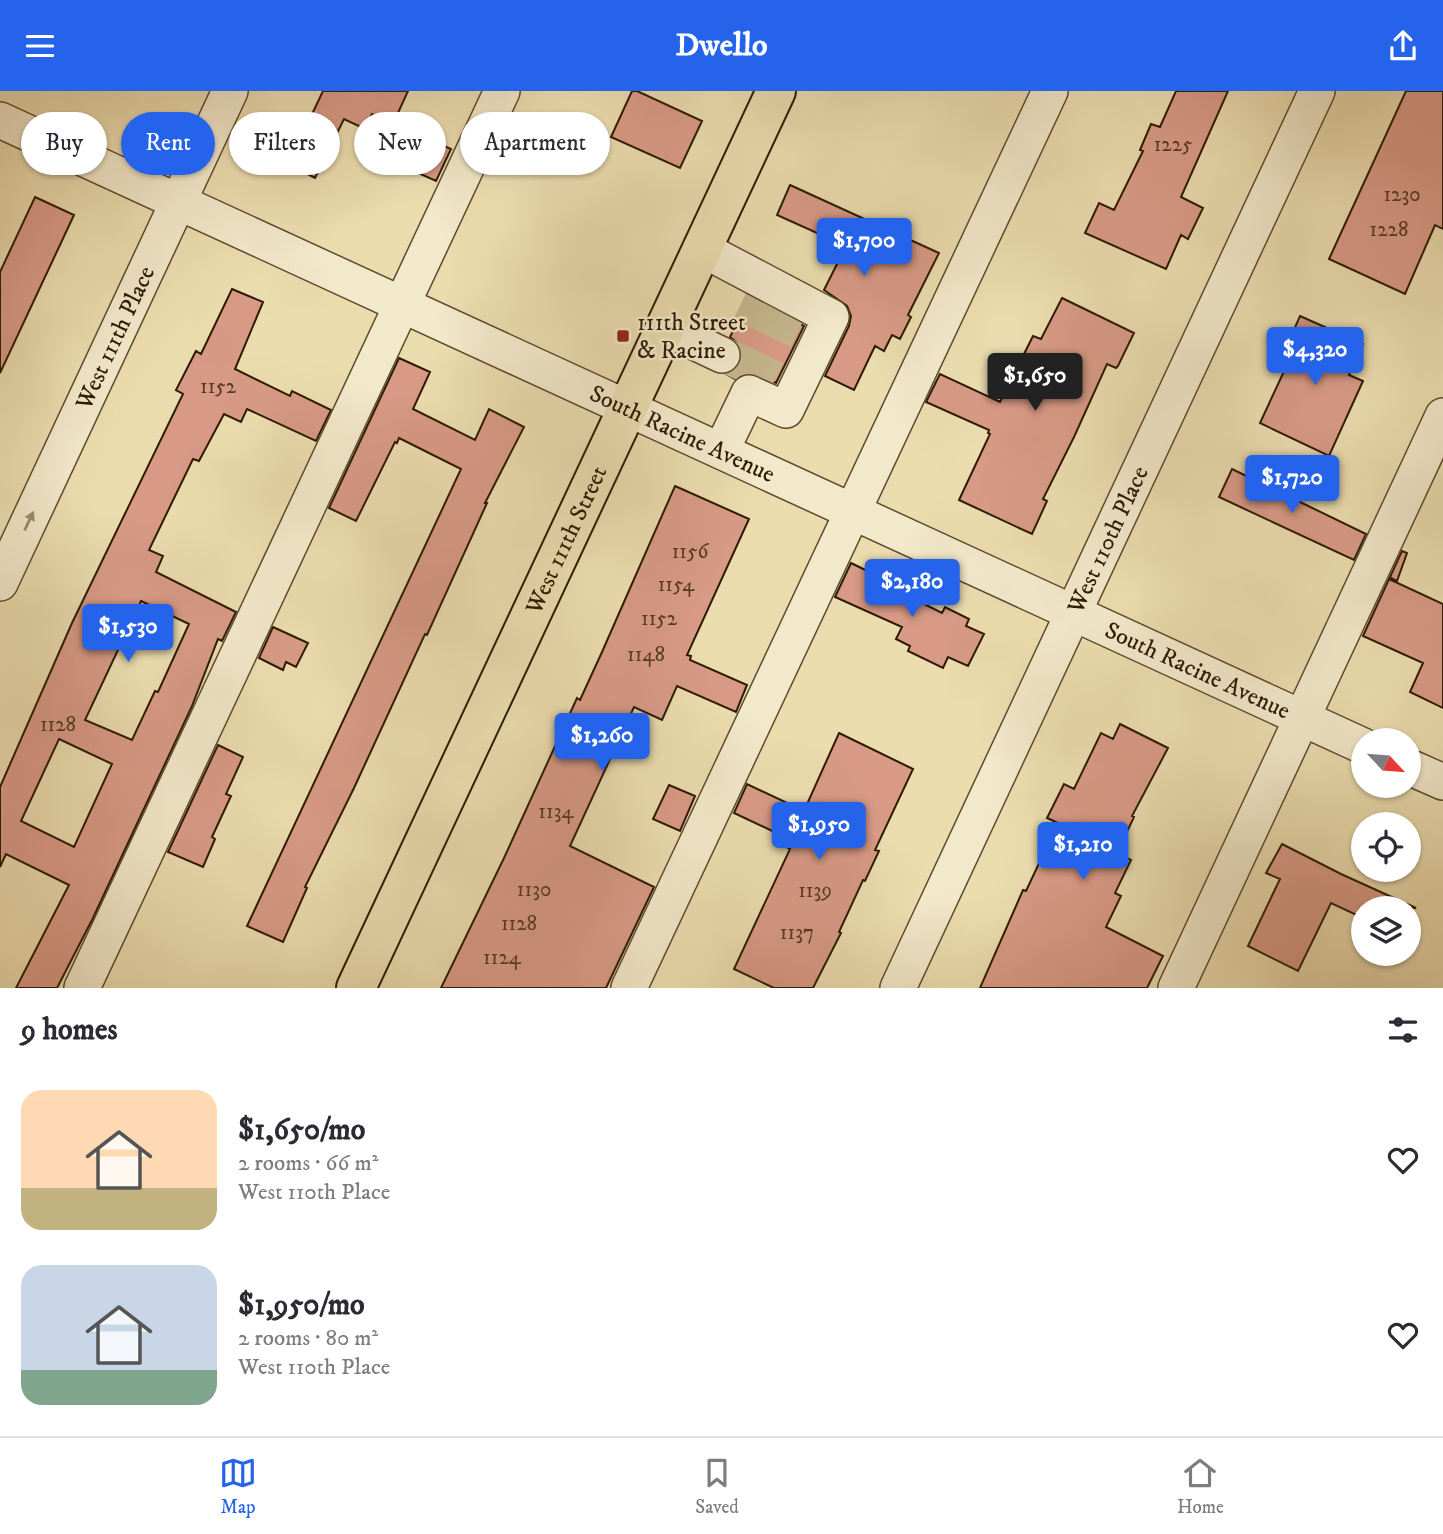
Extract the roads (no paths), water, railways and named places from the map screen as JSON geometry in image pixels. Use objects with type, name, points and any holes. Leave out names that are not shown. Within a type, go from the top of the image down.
[{"type":"main road","name":"West 111th Street","points":[[356,988],[776,91]]},
{"type":"street","name":"West 111th Place","points":[[0,583],[230,91]]},
{"type":"street","points":[[82,988],[502,91]]},
{"type":"street","points":[[629,988],[1050,91]]},
{"type":"street","name":"West 110th Place","points":[[898,988],[1317,91]]},
{"type":"street","name":"South Racine Avenue","points":[[0,120],[1351,740]]},
{"type":"street","points":[[665,328],[786,410],[831,317],[780,295],[702,249]]},
{"type":"street","points":[[721,451],[737,377]]},
{"type":"street","points":[[1176,988],[1443,416]]},
{"type":"street","points":[[1421,772],[1443,782]]},
{"type":"tunnel","points":[[726,375],[765,294]]},
{"type":"tunnel","points":[[752,387],[791,306]]},
{"type":"place","name":"111th Street & Racine","points":[[623,336]]}]
